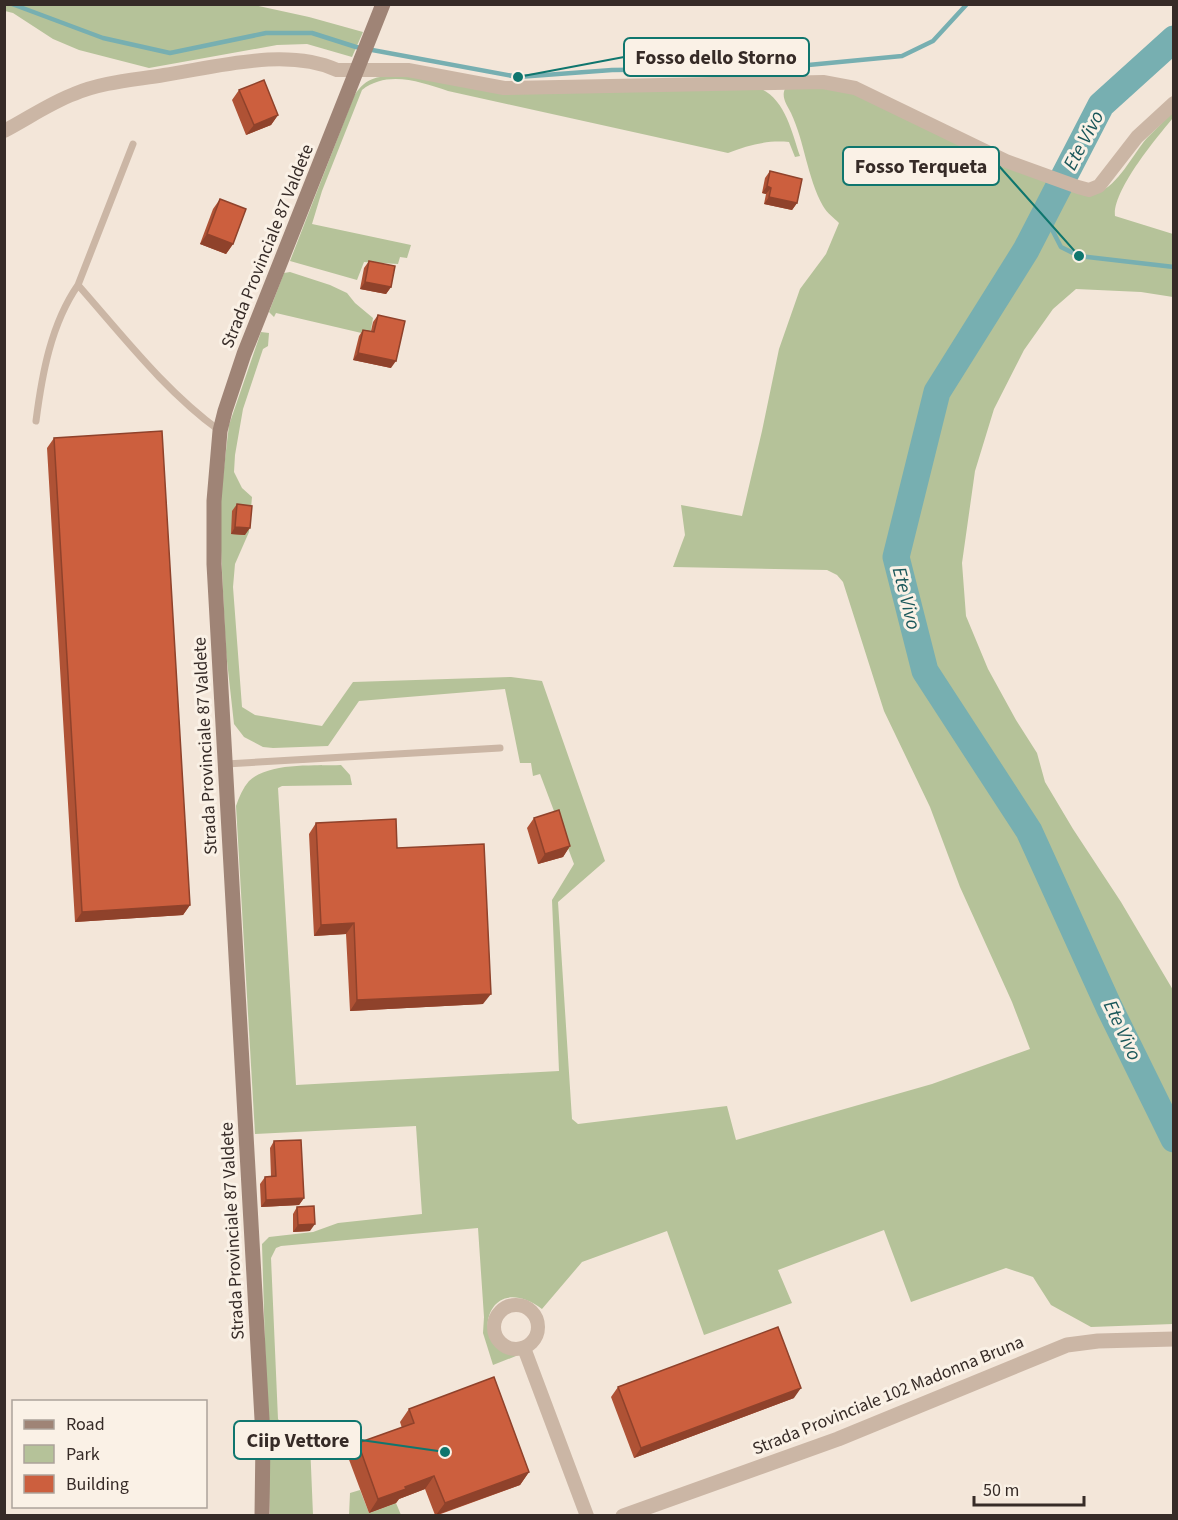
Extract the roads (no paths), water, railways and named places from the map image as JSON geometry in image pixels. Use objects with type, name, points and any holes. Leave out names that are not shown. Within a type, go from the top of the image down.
[{"type":"main road","name":"Strada Provinciale 87 Valdete","points":[[262,1515],[263,1437],[214,564],[214,501],[220,430],[244,354],[383,4]]},
{"type":"street","points":[[4,131],[74,93],[112,84],[258,60],[304,60],[327,65],[337,70],[360,64],[408,70],[504,88],[823,82],[855,88],[1006,161],[1089,190],[1099,186],[1137,137],[1173,102]]},
{"type":"street","name":"Strada Provinciale 102 Madonna Bruna","points":[[623,1515],[838,1439],[1067,1345],[1098,1341],[1173,1339]]},
{"type":"street","points":[[524,1348],[587,1515]]},
{"type":"lane","points":[[36,421],[40,386],[58,321],[78,285],[133,144]]},
{"type":"lane","points":[[78,285],[166,385],[195,413],[220,430]]},
{"type":"lane","points":[[226,764],[500,748]]},
{"type":"waterway","points":[[12,4],[103,38],[170,53],[266,33],[312,33],[356,47],[518,77],[612,70],[777,68],[902,56],[933,41],[967,4]]},
{"type":"waterway","name":"Ete Vivo","points":[[1174,39],[1101,105],[1026,250],[937,392],[896,557],[925,671],[1029,831],[1109,1007],[1174,1139]]},
{"type":"waterway","points":[[1044,214],[1061,247],[1079,256],[1174,267]]},
{"type":"place","name":"Fosso dello Storno","points":[[518,77]]},
{"type":"place","name":"Fosso Terqueta","points":[[1079,256]]},
{"type":"place","name":"Ciip Vettore","points":[[445,1452]]}]
